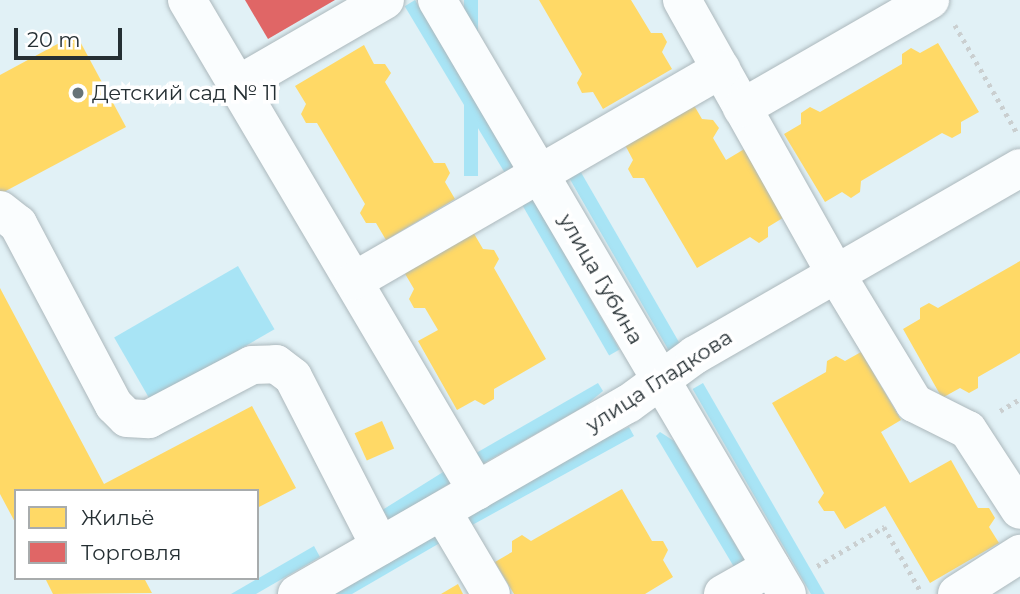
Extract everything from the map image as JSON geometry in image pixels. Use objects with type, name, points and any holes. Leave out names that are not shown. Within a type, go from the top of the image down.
[{"type":"street","points":[[187,0],[477,491]]},
{"type":"street","points":[[236,86],[386,0]]},
{"type":"street","name":"улица Губина","points":[[437,0],[779,580]]},
{"type":"street","points":[[682,0],[836,274],[914,403],[968,429],[1020,510]]},
{"type":"street","points":[[743,108],[942,12]]},
{"type":"street","points":[[354,281],[721,69]]},
{"type":"street","name":"улица Гладкова","points":[[297,594],[628,404],[695,355],[1020,168]]},
{"type":"street","points":[[0,210],[18,223],[114,405],[127,418],[149,419],[252,365],[276,364],[293,377],[380,546]]},
{"type":"street","points":[[442,511],[491,594]]},
{"type":"street","points":[[957,594],[1020,554]]},
{"type":"street","points":[[723,594],[779,580]]},
{"type":"path","points":[[942,12],[1020,138]]},
{"type":"path","points":[[817,566],[884,527],[923,594]]},
{"type":"shaded area","points":[[415,0],[519,172],[508,178],[405,6]]},
{"type":"shaded area","points":[[464,0],[478,0],[478,176],[464,176]]},
{"type":"shaded area","points":[[575,162],[682,346],[670,353],[564,169]]},
{"type":"shaded area","points":[[528,191],[620,349],[609,355],[518,197]]},
{"type":"shaded area","points":[[238,266],[274,329],[151,401],[114,338]]},
{"type":"shaded area","points":[[598,383],[603,391],[585,406],[477,467],[471,456]]},
{"type":"shaded area","points":[[703,383],[825,594],[811,594],[693,389]]},
{"type":"shaded area","points":[[629,427],[634,436],[465,529],[460,519],[608,436]]},
{"type":"shaded area","points":[[660,432],[674,441],[748,566],[737,572],[656,436]]},
{"type":"shaded area","points":[[448,469],[455,480],[390,521],[383,510]]},
{"type":"shaded area","points":[[439,531],[445,540],[352,594],[331,594]]},
{"type":"shaded area","points":[[314,546],[320,557],[256,594],[231,594]]},
{"type":"building: Жильё","points":[[539,0],[631,0],[651,33],[662,33],[667,42],[662,52],[672,69],[603,109],[593,92],[582,93],[577,83],[582,74]]},
{"type":"building: Жильё","points":[[76,34],[126,127],[0,194],[0,75]]},
{"type":"building: Жильё","points":[[938,43],[979,112],[961,122],[961,133],[952,138],[942,133],[861,181],[860,192],[851,198],[842,192],[825,202],[784,134],[801,124],[801,113],[810,107],[820,112],[902,64],[902,54],[911,48],[920,53]]},
{"type":"building: Жильё","points":[[364,45],[374,64],[385,64],[391,73],[385,82],[434,163],[445,163],[450,173],[445,182],[455,199],[386,240],[376,223],[366,223],[360,213],[365,204],[317,123],[306,123],[301,114],[306,104],[295,86]]},
{"type":"building: Жильё","points":[[692,102],[702,119],[713,120],[719,128],[713,138],[726,160],[746,148],[786,216],[768,227],[768,237],[759,243],[750,237],[697,268],[644,178],[633,178],[628,169],[633,160],[624,143]]},
{"type":"building: Жильё","points":[[473,232],[483,249],[494,250],[499,259],[494,268],[546,359],[494,389],[494,399],[484,405],[475,400],[457,410],[418,341],[438,330],[425,308],[414,308],[409,299],[414,289],[404,272]]},
{"type":"building: Жильё","points":[[1020,261],[1020,353],[978,377],[978,388],[969,393],[960,388],[942,398],[903,329],[920,319],[920,308],[929,303],[938,308]]},
{"type":"building: Жильё","points":[[0,288],[104,484],[252,406],[296,488],[259,507],[259,489],[14,489],[14,520],[0,494]]},
{"type":"building: Жильё","points":[[861,352],[901,420],[881,432],[910,483],[951,460],[978,508],[989,508],[995,518],[989,527],[999,543],[930,583],[885,506],[845,529],[834,511],[824,511],[818,502],[824,493],[772,403],[826,372],[827,361],[836,356],[845,361]]},
{"type":"building: Жильё","points":[[382,421],[394,448],[367,461],[355,433]]},
{"type":"building: Жильё","points":[[622,489],[652,541],[663,541],[668,550],[663,560],[673,577],[645,594],[514,594],[495,562],[512,552],[512,541],[522,535],[531,541]]},
{"type":"building: Жильё","points":[[46,580],[145,580],[152,593],[53,594]]},
{"type":"building: Жильё","points":[[458,584],[463,594],[441,594]]},
{"type":"building: Торговля","points":[[245,0],[335,0],[268,39]]},
{"type":"place","name":"Детский сад № 11","points":[[78,93]]}]
